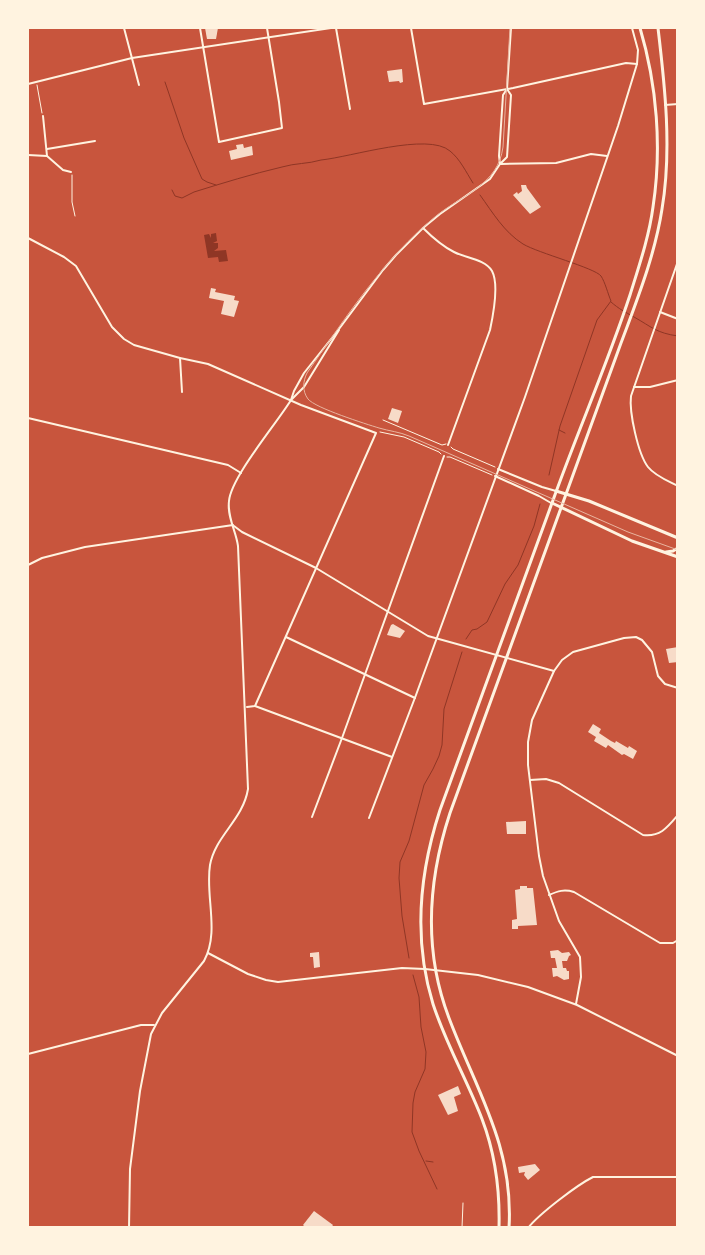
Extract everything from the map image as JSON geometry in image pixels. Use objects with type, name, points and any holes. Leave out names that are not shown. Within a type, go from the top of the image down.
[{"type":"main road","points":[[499,1228],[498,1189],[488,1138],[472,1095],[439,1020],[428,984],[421,937],[421,900],[428,851],[440,810],[556,491],[622,317],[644,251],[653,209],[657,153],[655,106],[648,61],[640,28]]},
{"type":"main road","points":[[509,1228],[508,1188],[498,1135],[448,1016],[435,970],[430,916],[432,886],[438,852],[450,813],[562,509],[654,246],[662,210],[667,153],[658,28]]},
{"type":"main road","points":[[655,106],[664,105]]},
{"type":"main road","points":[[556,491],[588,501],[678,538]]},
{"type":"main road","points":[[552,504],[626,538],[678,557]]},
{"type":"main road","points":[[666,552],[678,548]]},
{"type":"street","points":[[124,28],[139,85]]},
{"type":"street","points":[[200,28],[219,142],[278,130],[282,126],[267,28]]},
{"type":"street","points":[[28,84],[132,58],[331,28]]},
{"type":"street","points":[[336,28],[350,109]]},
{"type":"street","points":[[411,28],[424,104],[507,89],[626,62],[637,64]]},
{"type":"street","points":[[500,164],[503,95],[507,89],[511,28]]},
{"type":"street","points":[[369,818],[535,370],[631,87],[637,64],[638,50],[632,28]]},
{"type":"street","points":[[291,400],[304,373],[383,270],[423,228],[490,179],[507,157],[511,95],[507,89]]},
{"type":"street","points":[[664,105],[678,104]]},
{"type":"street","points":[[43,116],[47,156]]},
{"type":"street","points":[[47,149],[95,142]]},
{"type":"street","points":[[500,164],[556,163],[591,154],[607,156]]},
{"type":"street","points":[[28,155],[47,156],[63,170],[71,172]]},
{"type":"street","points":[[423,228],[433,238],[454,252],[483,263],[491,270],[494,281],[494,312],[490,330],[448,445]]},
{"type":"street","points":[[28,238],[64,257],[76,266],[112,327],[124,339],[143,348],[208,364],[291,400],[376,432],[255,706]]},
{"type":"street","points":[[677,263],[634,386],[630,406],[646,464],[652,472],[678,486]]},
{"type":"street","points":[[660,312],[678,319]]},
{"type":"street","points":[[129,1228],[129,1176],[136,1115],[149,1043],[154,1026],[162,1013],[204,961],[208,953],[211,924],[210,866],[212,855],[243,808],[247,794],[246,707],[238,546],[229,515],[230,493],[240,473],[291,400],[304,387],[332,344],[339,329]]},
{"type":"street","points":[[180,358],[182,392]]},
{"type":"street","points":[[634,386],[650,387],[678,380]]},
{"type":"street","points":[[28,418],[228,465],[240,473]]},
{"type":"street","points":[[312,817],[444,456]]},
{"type":"street","points":[[498,469],[556,491]]},
{"type":"street","points":[[495,476],[552,504]]},
{"type":"street","points":[[28,564],[42,558],[85,547],[233,525],[242,532],[316,568],[428,636],[554,671]]},
{"type":"street","points":[[286,637],[415,698]]},
{"type":"street","points":[[576,1004],[582,976],[580,957],[559,921],[549,895],[539,856],[530,780],[528,733],[532,720],[554,671],[562,660],[573,652],[624,638],[636,637],[648,645],[652,652],[658,676],[666,684],[678,688]]},
{"type":"street","points":[[246,707],[255,706],[392,757]]},
{"type":"street","points":[[530,780],[546,780],[559,783],[643,835],[662,833],[678,816]]},
{"type":"street","points":[[549,895],[558,891],[567,890],[574,892],[660,943],[673,943],[678,940]]},
{"type":"street","points":[[208,953],[248,974],[278,982],[402,968],[425,968],[478,975],[528,987],[576,1004],[678,1056]]},
{"type":"street","points":[[28,1054],[141,1025],[154,1026]]},
{"type":"street","points":[[528,1228],[585,1181],[593,1177],[678,1177]]},
{"type":"lane","points":[[462,1228],[464,1203]]},
{"type":"path","points":[[37,82],[43,116]]},
{"type":"path","points":[[71,172],[72,202],[75,216]]},
{"type":"path","points":[[383,420],[448,445],[498,469]]},
{"type":"path","points":[[376,432],[404,437],[444,456],[495,476]]},
{"type":"shaded area","points":[[216,233],[217,241],[213,243],[218,243],[218,248],[214,251],[226,250],[228,261],[219,262],[218,257],[208,258],[204,235],[209,234],[211,238],[211,234]]},
{"type":"building","points":[[205,28],[218,28],[216,39],[207,39]]},
{"type":"building","points":[[402,69],[403,82],[389,82],[387,71]]},
{"type":"building","points":[[243,144],[244,148],[252,146],[253,155],[231,160],[229,151],[237,149],[236,145]]},
{"type":"building","points":[[521,185],[526,185],[541,207],[530,214],[513,195],[522,191]]},
{"type":"building","points":[[211,288],[216,289],[215,292],[235,296],[234,300],[239,301],[234,317],[221,314],[224,301],[209,298]]},
{"type":"building","points":[[392,408],[402,411],[398,423],[388,419]]},
{"type":"building","points":[[393,624],[405,631],[400,638],[387,635]]},
{"type":"building","points":[[678,647],[678,662],[669,663],[666,649]]},
{"type":"building","points":[[593,724],[601,729],[599,733],[611,741],[615,743],[616,741],[628,748],[629,746],[637,751],[633,759],[624,754],[622,755],[608,745],[606,748],[594,741],[596,737],[588,732]]},
{"type":"building","points":[[526,821],[526,834],[507,834],[506,822]]},
{"type":"building","points":[[520,886],[533,888],[537,925],[518,926],[518,929],[512,929],[512,920],[517,919],[515,890],[520,889]]},
{"type":"building","points":[[558,950],[562,953],[569,952],[571,955],[567,961],[562,961],[563,968],[569,971],[569,979],[564,980],[557,976],[553,977],[552,968],[557,968],[555,958],[551,958],[550,951]]},
{"type":"building","points":[[319,952],[320,967],[314,968],[313,957],[310,957],[310,953]]},
{"type":"building","points":[[458,1086],[461,1094],[454,1097],[458,1111],[448,1115],[438,1095]]},
{"type":"building","points":[[535,1164],[540,1170],[528,1180],[524,1175],[525,1172],[519,1173],[518,1167]]},
{"type":"building","points":[[314,1211],[333,1225],[331,1228],[306,1228],[303,1225]]},
{"type":"waterway","points":[[165,82],[184,138],[202,179],[216,185]]},
{"type":"waterway","points":[[172,190],[175,196],[182,198],[194,192],[287,166],[388,147],[425,144],[439,146],[454,154],[473,183]]},
{"type":"waterway","points":[[480,195],[504,228],[523,244],[588,269],[601,276],[611,301],[597,320],[560,426],[549,475]]},
{"type":"waterway","points":[[611,302],[654,329],[678,336]]},
{"type":"waterway","points":[[559,430],[565,433]]},
{"type":"waterway","points":[[466,639],[472,630],[487,622],[505,584],[518,565],[534,526],[540,504]]},
{"type":"waterway","points":[[409,958],[402,916],[399,878],[400,862],[409,841],[424,785],[439,756],[442,745],[444,709],[462,652]]},
{"type":"waterway","points":[[413,975],[419,997],[421,1027],[426,1052],[425,1069],[415,1092],[413,1103],[412,1132],[437,1189]]},
{"type":"waterway","points":[[426,1161],[433,1162]]},
{"type":"tram line","points":[[510,28],[503,147],[500,160],[494,171],[477,188],[436,216],[382,270],[351,310],[307,373],[304,383],[305,393],[308,399],[320,407],[373,426],[402,433],[628,532],[678,550]]}]
